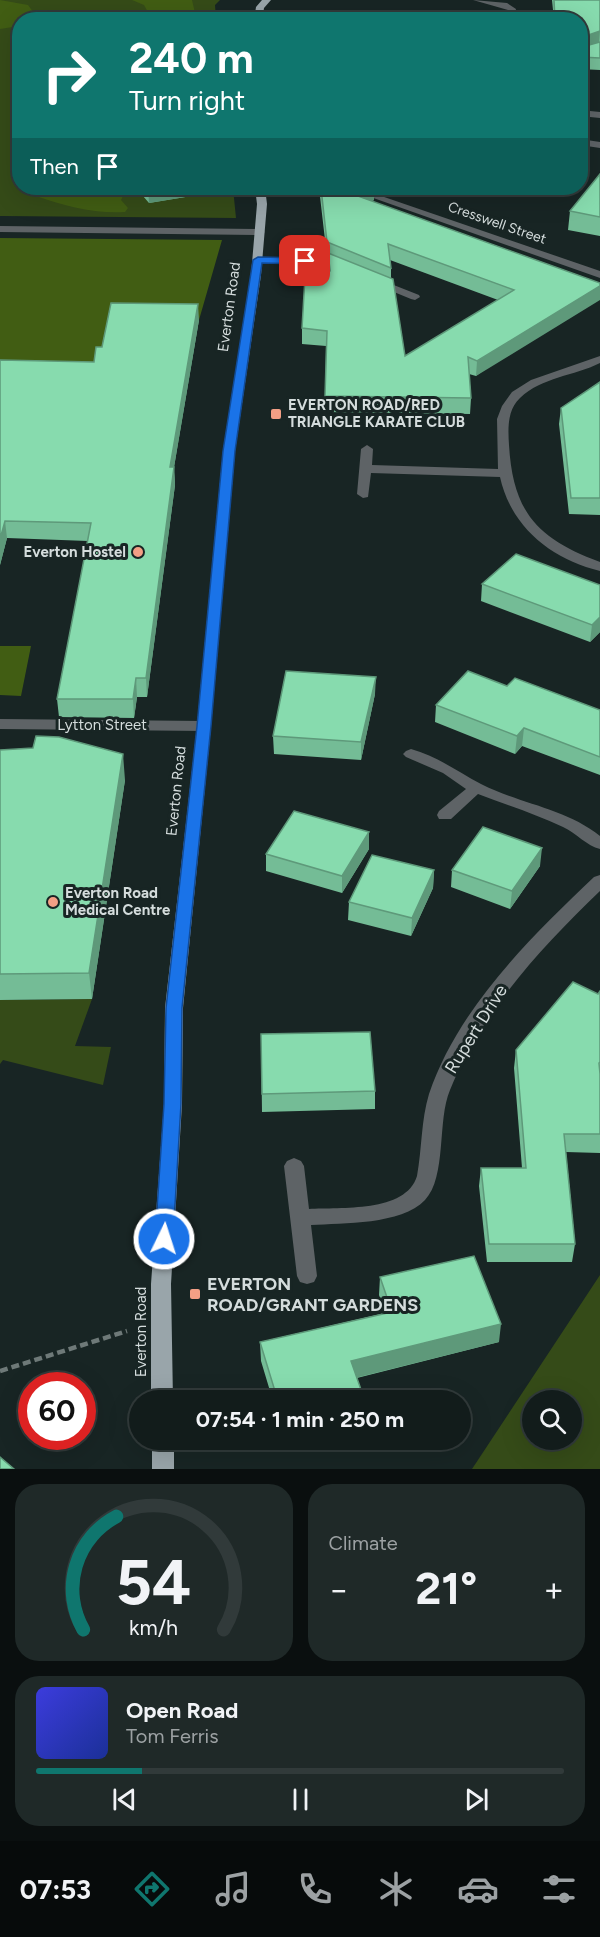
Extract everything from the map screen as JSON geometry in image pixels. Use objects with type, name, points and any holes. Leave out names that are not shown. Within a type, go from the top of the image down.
[{"type":"main road","points":[[259,12],[260,6],[267,0]]},
{"type":"main road","name":"Everton Road","points":[[162,1390],[161,1284],[173,1104],[174,1008],[204,726],[229,451],[258,260],[261,195]]},
{"type":"main road","points":[[163,1450],[163,1469]]},
{"type":"street","points":[[477,0],[507,5],[512,9],[511,12]]},
{"type":"street","name":"Cresswell Street","points":[[371,195],[600,275]]},
{"type":"street","points":[[0,229],[260,232]]},
{"type":"street","points":[[258,260],[329,262],[415,297]]},
{"type":"street","points":[[600,359],[528,386],[509,403],[502,425],[503,472],[509,495],[520,516],[533,531],[566,554],[600,567]]},
{"type":"street","points":[[363,494],[366,448]]},
{"type":"street","points":[[365,469],[503,472]]},
{"type":"street","name":"Lytton Street","points":[[0,724],[204,726]]},
{"type":"street","points":[[411,754],[448,770],[476,788],[550,815],[584,831],[600,844]]},
{"type":"street","points":[[445,815],[476,788]]},
{"type":"street","name":"Rupert Drive","points":[[300,1218],[370,1213],[402,1205],[419,1194],[427,1179],[429,1138],[438,1095],[472,1029],[518,966],[600,881]]},
{"type":"street","points":[[294,1166],[307,1276]]},
{"type":"path","points":[[0,1371],[162,1320]]},
{"type":"green space","points":[[0,0],[220,0],[215,5],[216,12],[12,12],[12,195],[234,195],[236,218],[0,216]]},
{"type":"green space","points":[[0,0],[28,5],[33,12],[12,12],[12,27],[0,29]]},
{"type":"green space","points":[[132,0],[192,0],[195,12],[148,12],[144,5]]},
{"type":"green space","points":[[124,195],[121,200],[128,208],[125,212],[102,212],[36,196]]},
{"type":"green space","points":[[0,238],[222,240],[199,320],[129,364],[0,377]]},
{"type":"green space","points":[[0,646],[31,646],[21,696],[0,695]]},
{"type":"green space","points":[[92,999],[75,1046],[111,1047],[103,1085],[3,1060],[0,1064],[0,1000]]},
{"type":"green space","points":[[600,1275],[600,1469],[472,1469],[522,1393],[522,1450],[582,1450],[582,1390],[524,1390]]},
{"type":"building","points":[[554,0],[600,0],[600,31],[588,35],[588,12],[555,12]]},
{"type":"building","points":[[600,42],[600,58],[588,57],[588,45]]},
{"type":"building","points":[[600,174],[600,217],[570,211],[583,195],[588,195],[588,189]]},
{"type":"building","points":[[322,195],[355,195],[600,283],[600,286],[477,361],[468,357],[471,398],[325,396],[327,331],[302,328],[305,277],[326,266],[330,270],[328,253],[393,279],[405,356],[514,290],[388,244],[391,268],[327,242]]},
{"type":"building","points":[[111,303],[198,304],[170,467],[174,467],[146,678],[136,678],[133,699],[57,699],[91,523],[5,521],[0,539],[0,360],[94,362],[96,347],[102,347]]},
{"type":"building","points":[[600,382],[600,498],[571,498],[561,408]]},
{"type":"building","points":[[516,554],[600,585],[600,617],[592,625],[482,584]]},
{"type":"building","points":[[286,671],[376,677],[361,742],[273,736]]},
{"type":"building","points":[[468,671],[507,686],[515,678],[600,710],[600,757],[524,728],[517,736],[436,705]]},
{"type":"building","name":"Everton Road Medical Centre","points":[[36,736],[59,737],[123,754],[89,973],[0,974],[0,750],[33,748]]},
{"type":"building","points":[[294,811],[369,832],[342,876],[266,854]]},
{"type":"building","points":[[483,827],[542,848],[512,891],[452,870]]},
{"type":"building","points":[[372,855],[434,870],[412,918],[349,902]]},
{"type":"building","points":[[573,982],[598,994],[600,991],[600,1134],[564,1134],[575,1244],[489,1244],[481,1168],[526,1168],[516,1050]]},
{"type":"building","points":[[370,1032],[375,1091],[262,1094],[261,1034]]},
{"type":"building","points":[[474,1256],[501,1324],[351,1361],[361,1390],[275,1390],[260,1342],[392,1312],[380,1277]]},
{"type":"building","points":[[0,1457],[14,1469],[0,1469]]},
{"type":"place","name":"EVERTON ROAD/RED TRIANGLE KARATE CLUB","points":[[276,414]]},
{"type":"place","name":"Everton Hostel","points":[[138,552]]},
{"type":"place","name":"Everton Road Medical Centre","points":[[53,902]]},
{"type":"place","name":"EVERTON ROAD/GRANT GARDENS","points":[[195,1294]]},
{"type":"route","points":[[164,1239],[173,1104],[174,1008],[204,726],[229,451],[258,260],[305,261]]}]
